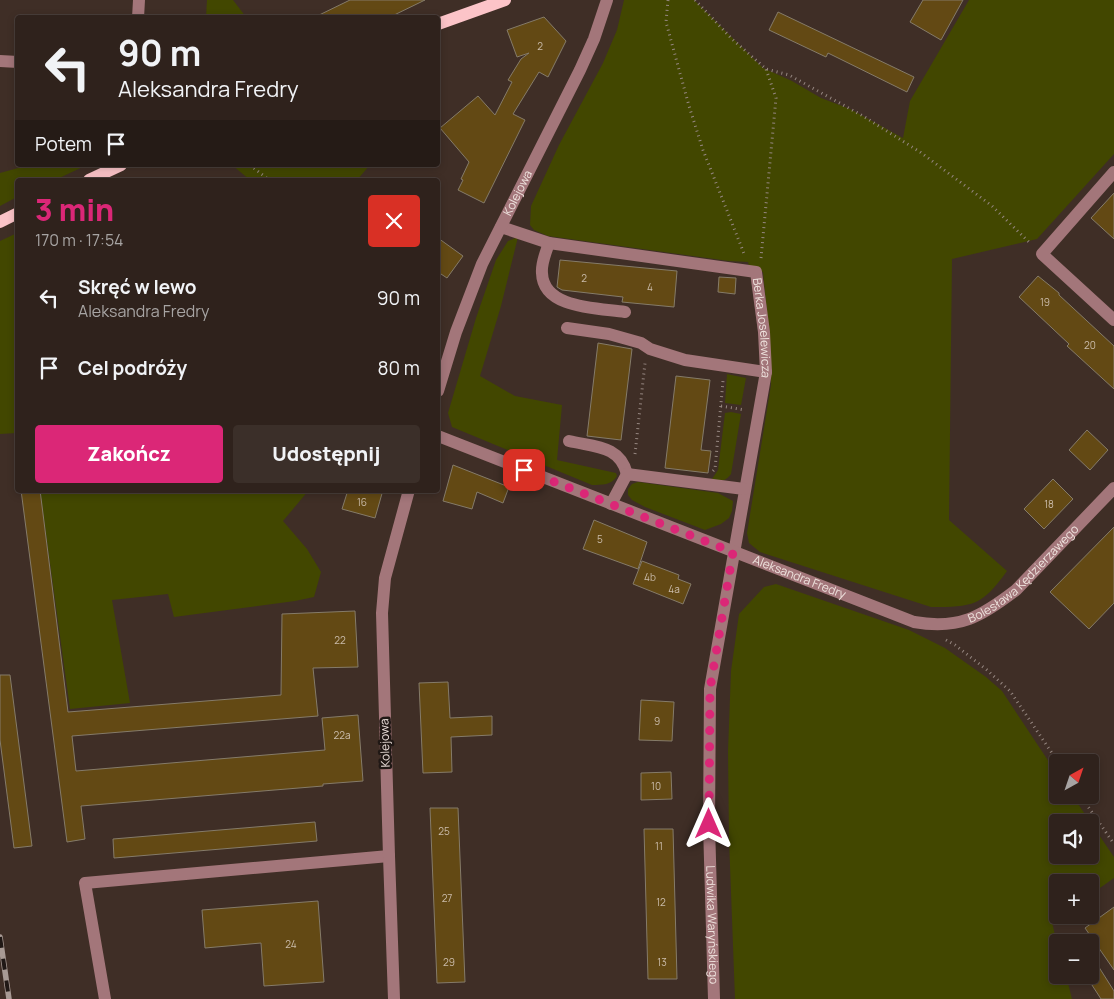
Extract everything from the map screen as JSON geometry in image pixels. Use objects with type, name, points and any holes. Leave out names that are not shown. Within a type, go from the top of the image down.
[{"type":"main road","points":[[440,23],[505,0]]},
{"type":"main road","points":[[93,178],[117,167]]},
{"type":"main road","points":[[0,222],[15,215]]},
{"type":"street","points":[[138,15],[139,0]]},
{"type":"street","name":"Kolejowa","points":[[440,384],[456,332],[482,264],[580,70],[594,39],[607,0]]},
{"type":"street","points":[[0,61],[15,62]]},
{"type":"street","points":[[1114,172],[1042,254],[1114,320]]},
{"type":"street","name":"Berka Joselewicza","points":[[500,227],[549,243],[753,271],[764,332],[766,372],[733,552]]},
{"type":"street","points":[[549,243],[541,274],[546,287],[553,296],[564,303],[625,312]]},
{"type":"street","points":[[567,328],[609,334],[685,360],[766,372]]},
{"type":"street","name":"Aleksandra Fredry","points":[[440,437],[914,622]]},
{"type":"street","points":[[569,441],[610,450],[617,454],[630,474]]},
{"type":"street","points":[[630,474],[744,489]]},
{"type":"street","points":[[612,504],[630,474]]},
{"type":"street","name":"Bolesława Kędzierzawego","points":[[914,622],[944,626],[960,623],[998,604],[1016,590],[1114,488]]},
{"type":"street","name":"Kolejowa","points":[[394,999],[388,856],[382,604],[385,578],[408,493]]},
{"type":"street","name":"Ludwika Waryńskiego","points":[[714,999],[709,824],[710,698],[714,662],[733,552]]},
{"type":"street","points":[[106,999],[85,883],[388,856]]},
{"type":"path","points":[[668,0],[666,11],[667,30],[689,106],[703,150],[753,271],[761,261],[776,98],[766,69]]},
{"type":"path","points":[[695,0],[732,39],[766,69],[789,75],[870,120],[920,152],[992,206],[1042,254]]},
{"type":"path","points":[[253,167],[266,178]]},
{"type":"path","points":[[630,474],[644,366],[650,348]]},
{"type":"path","points":[[704,483],[715,469],[724,366]]},
{"type":"path","points":[[721,406],[758,412]]},
{"type":"path","points":[[939,636],[955,645],[1010,691],[1053,754]]},
{"type":"path","points":[[1086,804],[1114,844]]},
{"type":"shaded area","points":[[207,0],[233,0],[244,15],[206,15]]},
{"type":"shaded area","points":[[624,0],[694,0],[763,68],[792,81],[821,98],[850,109],[903,138],[910,101],[969,0],[1114,0],[1114,154],[1037,239],[952,259],[949,520],[1007,571],[983,598],[967,605],[931,607],[760,552],[749,543],[747,533],[771,385],[769,332],[763,272],[750,270],[748,262],[548,236],[534,230],[530,225],[531,206],[559,145],[603,63],[617,30]]},
{"type":"shaded area","points":[[22,167],[83,167],[59,178],[15,178],[15,198],[0,206],[0,173]]},
{"type":"shaded area","points":[[234,167],[368,167],[359,178],[248,178]]},
{"type":"shaded area","points":[[15,234],[15,433],[0,434],[0,241]]},
{"type":"shaded area","points":[[518,237],[501,306],[480,376],[515,396],[562,405],[557,460],[616,473],[617,476],[610,483],[592,485],[452,427],[448,413],[476,318],[496,260],[508,241]]},
{"type":"shaded area","points":[[727,374],[746,378],[741,405],[725,403]]},
{"type":"shaded area","points":[[725,413],[741,414],[731,474],[723,480],[712,479],[718,470]]},
{"type":"shaded area","points":[[638,482],[718,493],[733,501],[732,511],[729,518],[721,524],[705,530],[645,507],[632,500],[628,495],[628,489],[632,484]]},
{"type":"shaded area","points":[[40,493],[306,493],[283,521],[307,549],[321,572],[314,597],[174,617],[168,594],[112,600],[130,703],[70,709]]},
{"type":"shaded area","points":[[776,584],[909,630],[945,648],[986,677],[1002,691],[1049,762],[1049,804],[1078,804],[1085,814],[1049,814],[1049,864],[1099,864],[1099,835],[1114,857],[1114,878],[1099,889],[1099,874],[1049,874],[1049,924],[1052,924],[1055,934],[1049,934],[1049,984],[1068,984],[1072,999],[735,999],[728,751],[731,671],[739,614],[764,587]]},
{"type":"building","points":[[350,0],[425,0],[394,15],[319,15]]},
{"type":"building","points":[[923,0],[963,0],[941,40],[910,22]]},
{"type":"building","points":[[778,12],[914,77],[907,92],[828,53],[826,57],[769,30]]},
{"type":"building","points":[[544,17],[566,41],[548,77],[539,72],[513,114],[525,120],[484,203],[458,190],[469,162],[440,128],[478,96],[495,115],[512,82],[508,80],[521,59],[529,53],[517,57],[507,30]]},
{"type":"building","points":[[1114,193],[1114,239],[1091,218]]},
{"type":"building","points":[[440,239],[463,256],[447,278],[440,273]]},
{"type":"building","points":[[560,260],[677,271],[674,307],[622,302],[623,297],[562,290],[557,287]]},
{"type":"building","points":[[1038,276],[1059,293],[1114,346],[1114,389],[1067,346],[1069,344],[1019,297]]},
{"type":"building","points":[[719,277],[736,278],[735,294],[718,292]]},
{"type":"building","points":[[598,343],[632,349],[621,440],[587,436]]},
{"type":"building","points":[[676,376],[710,380],[701,450],[711,451],[708,473],[665,468]]},
{"type":"building","points":[[1087,430],[1108,450],[1090,470],[1069,450]]},
{"type":"building","points":[[453,465],[509,487],[503,503],[477,492],[472,509],[443,501]]},
{"type":"building","points":[[1053,479],[1073,499],[1044,529],[1024,509]]},
{"type":"building","points":[[21,493],[40,493],[68,712],[281,695],[282,614],[355,611],[358,667],[313,668],[318,716],[72,736],[76,771],[325,750],[322,718],[358,715],[363,781],[81,806],[85,839],[67,842]]},
{"type":"building","points":[[347,493],[382,493],[375,518],[342,509]]},
{"type":"building","points":[[594,520],[647,542],[638,569],[583,549]]},
{"type":"building","points":[[1114,527],[1114,603],[1089,629],[1050,592]]},
{"type":"building","points":[[642,561],[679,575],[678,579],[691,584],[683,604],[633,584]]},
{"type":"building","points":[[0,675],[10,675],[32,846],[14,848],[0,740]]},
{"type":"building","points":[[448,682],[450,718],[492,716],[492,735],[451,737],[452,772],[423,773],[419,683]]},
{"type":"building","points":[[641,700],[674,702],[672,741],[639,740]]},
{"type":"building","points":[[671,772],[672,799],[641,800],[641,773]]},
{"type":"building","points":[[430,808],[458,808],[465,982],[437,983]]},
{"type":"building","points":[[315,822],[317,841],[114,858],[113,839]]},
{"type":"building","points":[[644,829],[673,829],[677,979],[648,979]]},
{"type":"building","points":[[318,901],[324,982],[264,986],[261,943],[205,948],[202,910]]},
{"type":"building","points":[[1114,907],[1114,970],[1099,948],[1099,934],[1089,934],[1085,928],[1091,924],[1099,924],[1099,918]]},
{"type":"building","points":[[1099,967],[1114,991],[1114,999],[1101,999],[1091,984],[1099,984]]},
{"type":"railway","points":[[0,937],[9,999]]},
{"type":"route","points":[[524,470],[733,552],[710,689],[709,824]]}]
